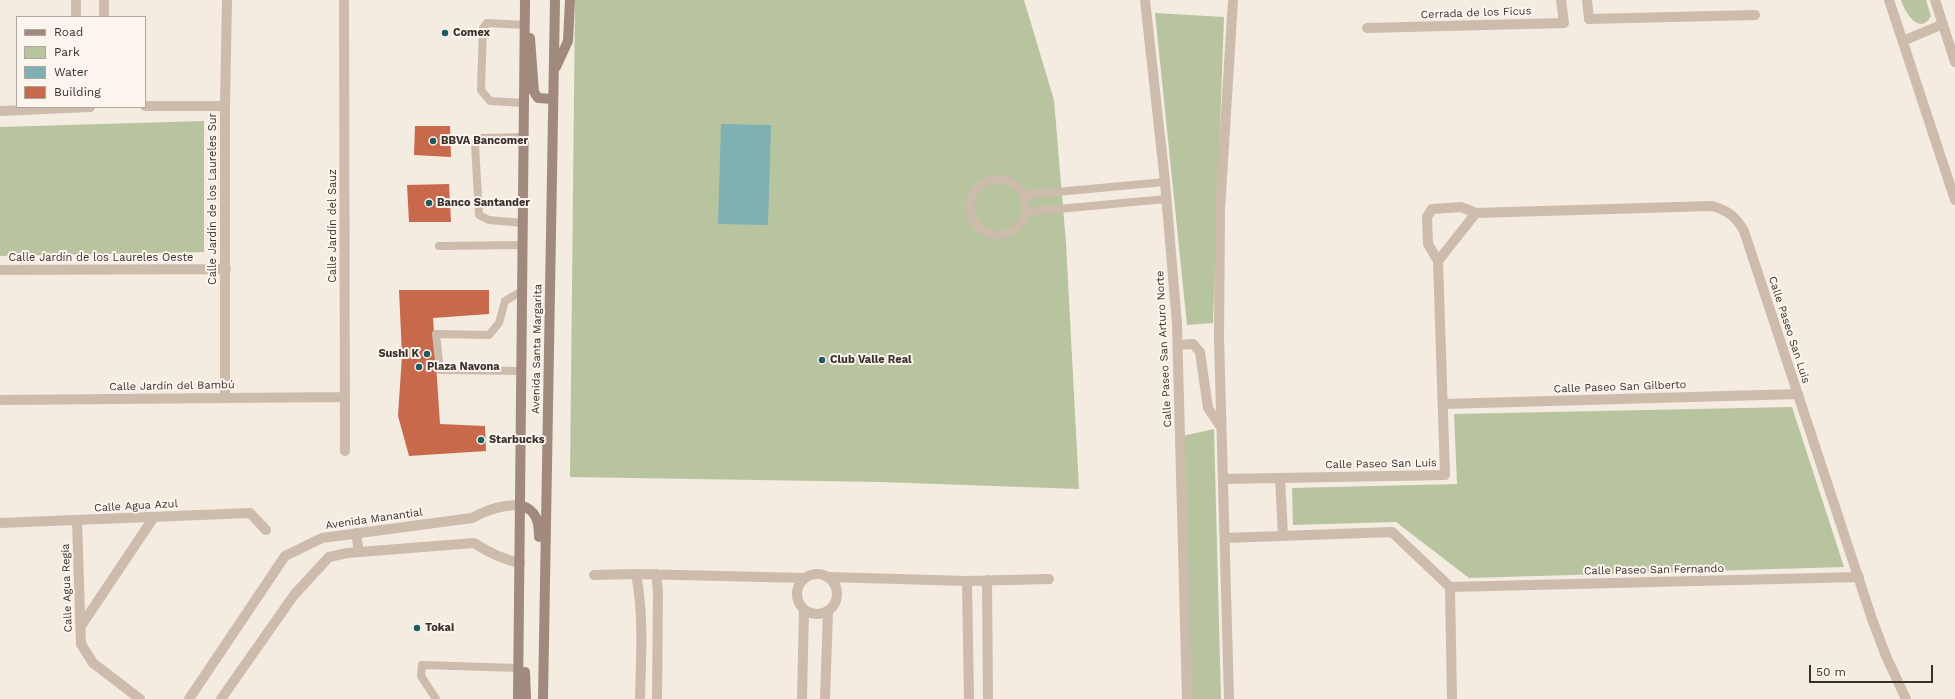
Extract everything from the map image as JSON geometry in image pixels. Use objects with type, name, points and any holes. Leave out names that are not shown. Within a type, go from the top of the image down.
[{"type":"main road","name":"Avenida Santa Margarita","points":[[518,699],[525,0]]},
{"type":"main road","name":"Avenida Santa Margarita","points":[[543,699],[555,0]]},
{"type":"main road","points":[[554,72],[568,41],[570,0]]},
{"type":"main road","points":[[524,25],[529,32],[534,92],[538,98],[553,100]]},
{"type":"main road","points":[[520,505],[528,508],[539,521],[541,580],[545,605]]},
{"type":"main road","points":[[519,648],[525,671],[526,699]]},
{"type":"street","points":[[76,0],[76,16]]},
{"type":"street","points":[[104,0],[104,16]]},
{"type":"street","name":"Calle Jardín de los Laureles Sur","points":[[225,398],[225,106],[227,0]]},
{"type":"street","name":"Calle Jardín del Sauz","points":[[344,0],[345,451]]},
{"type":"street","name":"Calle Paseo San Arturo Norte","points":[[1145,0],[1165,182],[1178,345],[1187,699]]},
{"type":"street","points":[[1229,699],[1219,338],[1220,210],[1234,0]]},
{"type":"street","name":"Cerrada de los Ficus","points":[[1367,28],[1564,23],[1561,0]]},
{"type":"street","points":[[1586,0],[1589,19],[1755,15]]},
{"type":"street","points":[[1889,0],[1955,200]]},
{"type":"street","points":[[1935,0],[1955,62]]},
{"type":"street","points":[[1903,41],[1943,24]]},
{"type":"street","points":[[146,106],[225,106]]},
{"type":"street","points":[[0,111],[56,108]]},
{"type":"street","name":"Calle Paseo San Luis","points":[[1223,480],[1445,475],[1444,404],[1438,261],[1428,244],[1427,217],[1432,209],[1438,207],[1461,207],[1476,213],[1712,206],[1730,213],[1737,218],[1744,231],[1858,577],[1886,656],[1906,699]]},
{"type":"street","points":[[1438,261],[1476,213]]},
{"type":"street","name":"Calle Jardín de los Laureles Oeste","points":[[0,270],[226,269]]},
{"type":"street","points":[[1178,345],[1193,344],[1200,352],[1208,408],[1221,427]]},
{"type":"street","name":"Calle Paseo San Gilberto","points":[[1444,404],[1798,394]]},
{"type":"street","name":"Calle Jardín del Bambú","points":[[0,400],[345,397]]},
{"type":"street","points":[[1280,478],[1283,536]]},
{"type":"street","name":"Avenida Manantial","points":[[189,699],[285,556],[322,538],[356,532],[472,518],[488,510],[505,505],[520,505]]},
{"type":"street","name":"Calle Agua Azul","points":[[0,523],[250,513],[266,530]]},
{"type":"street","points":[[81,626],[154,517]]},
{"type":"street","name":"Calle Agua Regia","points":[[77,521],[81,644],[93,663],[140,699]]},
{"type":"street","points":[[356,532],[359,552]]},
{"type":"street","points":[[1225,538],[1392,532],[1450,587],[1452,699]]},
{"type":"street","points":[[221,699],[294,595],[329,557],[359,552],[474,543],[488,553],[503,559],[520,563]]},
{"type":"street","points":[[636,574],[640,599],[641,619],[640,699]]},
{"type":"street","points":[[656,574],[658,591],[657,699]]},
{"type":"street","points":[[594,575],[656,574],[805,578]]},
{"type":"street","points":[[802,699],[804,610],[799,602],[797,594],[799,585],[805,578],[813,574],[821,574],[829,577],[967,581],[1049,579]]},
{"type":"street","points":[[804,610],[816,615],[828,612],[835,605],[838,595],[836,585],[829,577]]},
{"type":"street","name":"Calle Paseo San Fernando","points":[[1450,587],[1858,577]]},
{"type":"street","points":[[987,580],[988,699]]},
{"type":"street","points":[[967,581],[969,699]]},
{"type":"street","points":[[825,699],[828,612]]},
{"type":"lane","points":[[524,25],[487,23],[483,28],[481,90],[490,101],[524,103]]},
{"type":"lane","points":[[523,137],[481,138],[475,144],[479,215],[489,220],[523,223]]},
{"type":"lane","points":[[1001,179],[1014,184],[1024,195],[1026,212],[1020,225],[1009,234],[994,236],[980,230],[971,218],[969,204],[975,190],[986,181],[1001,179]]},
{"type":"lane","points":[[1024,195],[1165,182]]},
{"type":"lane","points":[[1026,212],[1166,199]]},
{"type":"lane","points":[[439,246],[522,245]]},
{"type":"lane","points":[[521,371],[440,370],[436,334],[489,334],[499,323],[505,301],[522,291]]},
{"type":"lane","points":[[436,699],[421,676],[422,665],[519,668]]},
{"type":"green space","name":"Club Valle Real","points":[[575,0],[1024,0],[1054,100],[1066,243],[1079,489],[881,482],[570,477]]},
{"type":"green space","points":[[1901,0],[1926,0],[1931,16],[1927,22],[1922,24],[1913,20],[1906,11]]},
{"type":"green space","points":[[1155,13],[1224,17],[1213,323],[1187,325]]},
{"type":"green space","points":[[204,121],[204,252],[0,256],[0,127]]},
{"type":"green space","points":[[1792,407],[1844,567],[1469,578],[1396,522],[1293,525],[1292,488],[1457,484],[1454,414]]},
{"type":"green space","points":[[1214,429],[1221,699],[1190,699],[1182,436]]},
{"type":"water","points":[[721,124],[771,125],[768,225],[718,224]]},
{"type":"building","name":"BBVA Bancomer","points":[[415,126],[450,126],[451,157],[414,155]]},
{"type":"building","name":"Banco Santander","points":[[449,184],[451,222],[409,222],[407,185]]},
{"type":"building","name":"Plaza Navona","points":[[399,290],[489,290],[489,314],[433,318],[440,424],[485,426],[486,451],[409,456],[398,416],[402,355]]},
{"type":"place","name":"Comex","points":[[445,33]]},
{"type":"place","name":"BBVA Bancomer","points":[[433,141]]},
{"type":"place","name":"Banco Santander","points":[[429,203]]},
{"type":"place","name":"Sushi K","points":[[427,354]]},
{"type":"place","name":"Club Valle Real","points":[[822,360]]},
{"type":"place","name":"Plaza Navona","points":[[419,367]]},
{"type":"place","name":"Starbucks","points":[[481,440]]},
{"type":"place","name":"Tokai","points":[[417,628]]}]
